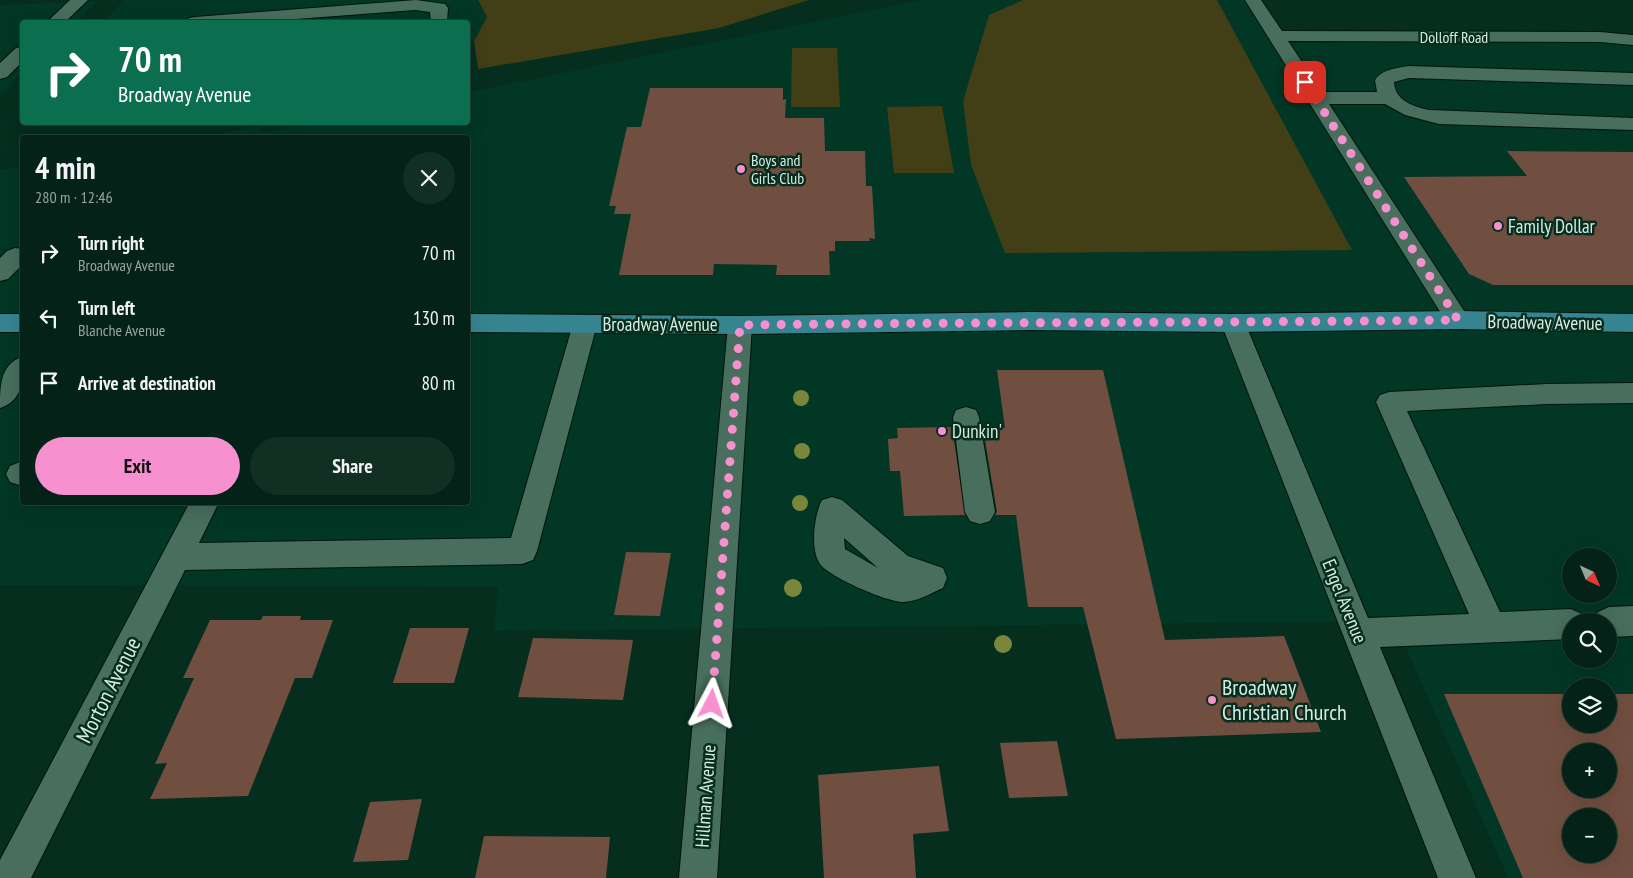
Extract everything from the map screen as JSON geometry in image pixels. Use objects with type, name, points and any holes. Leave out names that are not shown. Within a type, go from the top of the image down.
[{"type":"main road","name":"Broadway Avenue","points":[[470,323],[740,325],[1029,321],[1233,323],[1458,320],[1633,323]]},
{"type":"main road","points":[[0,323],[20,323]]},
{"type":"street","points":[[57,20],[80,0]]},
{"type":"street","points":[[1253,0],[1458,320]]},
{"type":"street","points":[[222,20],[415,6],[439,8],[440,20]]},
{"type":"street","name":"Dolloff Road","points":[[1276,36],[1600,37],[1633,40]]},
{"type":"street","points":[[2,71],[20,54]]},
{"type":"street","points":[[2,71],[20,69]]},
{"type":"street","points":[[1388,98],[1383,87],[1384,80],[1395,74],[1409,72],[1633,79]]},
{"type":"street","points":[[1315,98],[1388,98],[1412,111],[1447,119],[1633,124]]},
{"type":"street","points":[[0,273],[15,256],[20,256]]},
{"type":"street","name":"Engel Avenue","points":[[1233,323],[1457,878]]},
{"type":"street","points":[[178,557],[522,551],[585,324]]},
{"type":"street","name":"Hillman Avenue","points":[[698,878],[740,325]]},
{"type":"street","points":[[1491,627],[1389,402],[1546,394],[1633,393]]},
{"type":"street","points":[[966,416],[980,512]]},
{"type":"street","name":"Morton Avenue","points":[[11,878],[204,505]]},
{"type":"street","points":[[832,509],[829,534],[831,556],[856,573],[896,588],[909,588],[932,578]]},
{"type":"street","points":[[1617,622],[1633,621]]},
{"type":"street","points":[[1358,633],[1562,624]]},
{"type":"shaded area","points":[[124,0],[478,0],[488,17],[474,41],[470,42],[470,20],[105,20]]},
{"type":"shaded area","points":[[478,0],[809,0],[719,28],[478,69],[474,41],[487,17]]},
{"type":"shaded area","points":[[922,0],[1253,0],[1276,36],[1633,40],[1633,878],[1508,878],[1394,621],[494,631],[498,587],[0,585],[0,169],[20,168],[20,505],[470,505],[470,135],[212,135],[262,126],[261,133],[303,125],[470,125],[470,92]]},
{"type":"shaded area","points":[[1023,0],[1217,0],[1352,250],[1005,253],[971,165],[963,101],[989,15]]},
{"type":"shaded area","points":[[98,1],[78,20],[20,20],[20,75],[0,95],[0,5]]},
{"type":"shaded area","points":[[792,48],[837,48],[840,107],[791,107]]},
{"type":"shaded area","points":[[942,106],[954,173],[894,173],[887,107]]},
{"type":"building","name":"Boys and Girls Club","points":[[650,88],[783,88],[783,100],[786,99],[785,118],[824,118],[825,151],[865,151],[866,186],[872,186],[875,239],[869,238],[870,241],[835,241],[835,251],[829,251],[830,275],[776,275],[777,265],[714,264],[713,275],[619,275],[631,214],[614,214],[616,206],[609,206],[627,127],[641,127]]},
{"type":"building","points":[[1507,151],[1633,152],[1633,285],[1493,285],[1469,274],[1404,177],[1527,176]]},
{"type":"building","points":[[997,370],[1103,370],[1165,640],[1284,636],[1321,732],[1116,739],[1083,607],[1028,607],[1016,515],[995,515],[997,512],[983,428],[1005,428]]},
{"type":"building","points":[[952,427],[965,515],[904,516],[900,471],[890,471],[888,439],[898,438],[897,428]]},
{"type":"building","points":[[626,552],[671,553],[660,616],[614,615]]},
{"type":"building","points":[[263,616],[301,616],[300,620],[333,620],[312,678],[295,678],[248,796],[150,799],[167,763],[155,764],[194,678],[183,678],[210,620],[261,620]]},
{"type":"building","points":[[410,628],[469,628],[454,683],[393,683]]},
{"type":"building","points":[[533,638],[633,640],[623,700],[518,697]]},
{"type":"building","points":[[1444,694],[1562,694],[1562,733],[1617,733],[1617,694],[1633,694],[1633,878],[1523,878]]},
{"type":"building","points":[[1057,741],[1068,796],[1009,798],[1000,743]]},
{"type":"building","points":[[939,766],[949,831],[913,834],[916,878],[824,878],[818,775]]},
{"type":"building","points":[[422,799],[408,860],[353,862],[370,802]]},
{"type":"building","points":[[484,836],[610,837],[606,878],[475,878]]},
{"type":"place","name":"Boys and Girls Club","points":[[741,169]]},
{"type":"place","name":"Family Dollar","points":[[1498,226]]},
{"type":"place","name":"Dunkin'","points":[[942,431]]},
{"type":"place","name":"Broadway Christian Church","points":[[1212,700]]},
{"type":"route","points":[[712,704],[740,325],[1029,321],[1233,323],[1458,320],[1305,82]]}]
